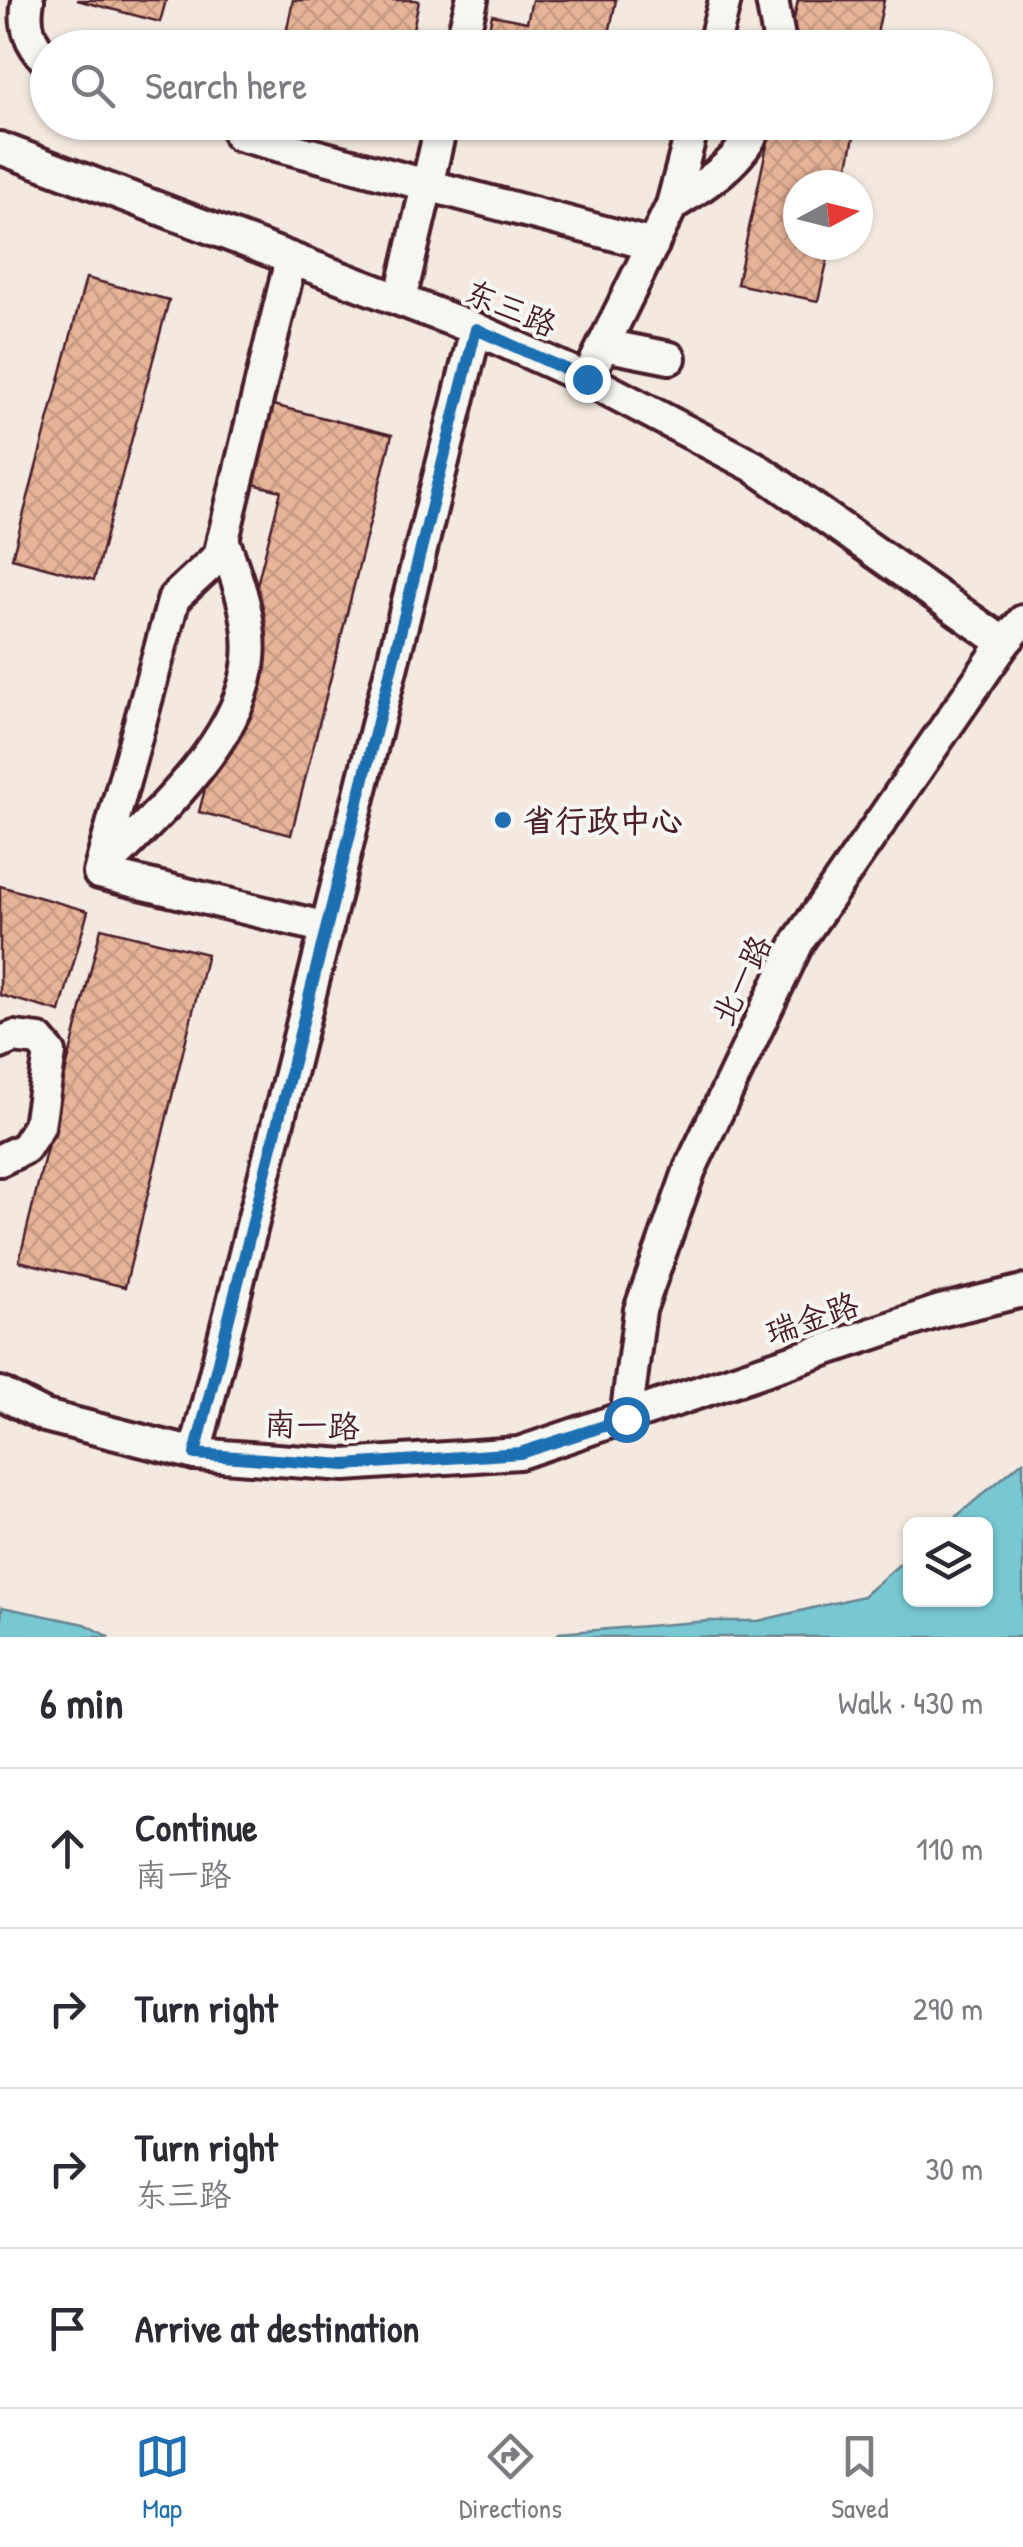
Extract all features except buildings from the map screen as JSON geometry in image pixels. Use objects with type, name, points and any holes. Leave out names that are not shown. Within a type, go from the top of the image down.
[{"type":"street","points":[[28,0],[24,22],[30,35]]},
{"type":"street","points":[[464,30],[472,0]]},
{"type":"street","points":[[718,30],[726,0]]},
{"type":"street","points":[[772,0],[778,30]]},
{"type":"street","points":[[258,140],[652,244]]},
{"type":"street","points":[[400,300],[438,140]]},
{"type":"street","points":[[587,379],[672,205],[689,140]]},
{"type":"street","points":[[672,205],[713,180],[750,140]]},
{"type":"street","name":"东三路","points":[[0,148],[476,329],[587,379],[753,466],[1013,632]]},
{"type":"street","points":[[99,873],[174,598],[219,556],[291,259]]},
{"type":"street","points":[[195,1454],[476,329]]},
{"type":"street","points":[[604,345],[670,358]]},
{"type":"street","points":[[99,873],[200,770],[245,689],[250,654],[241,588],[223,539]]},
{"type":"street","name":"北一路","points":[[626,1419],[640,1310],[690,1169],[799,940],[1013,632]]},
{"type":"street","points":[[99,873],[326,928]]},
{"type":"street","points":[[0,1043],[14,1037],[38,1040],[50,1053],[39,1126],[25,1148],[0,1160]]},
{"type":"street","name":"瑞金路","points":[[626,1419],[940,1310],[1023,1290]]},
{"type":"street","name":"南一路","points":[[0,1392],[44,1416],[195,1454],[345,1465],[520,1453],[626,1419]]},
{"type":"water","points":[[1023,1461],[1023,1637],[557,1637],[559,1633],[709,1621],[758,1621],[863,1596],[903,1561],[903,1607],[993,1607],[993,1517],[955,1517]]},
{"type":"water","points":[[2,1607],[85,1624],[110,1637],[0,1637]]},
{"type":"place","name":"省行政中心","points":[[503,820]]},
{"type":"route","points":[[587,379],[476,329],[195,1454],[345,1465],[520,1453],[626,1419]]}]
